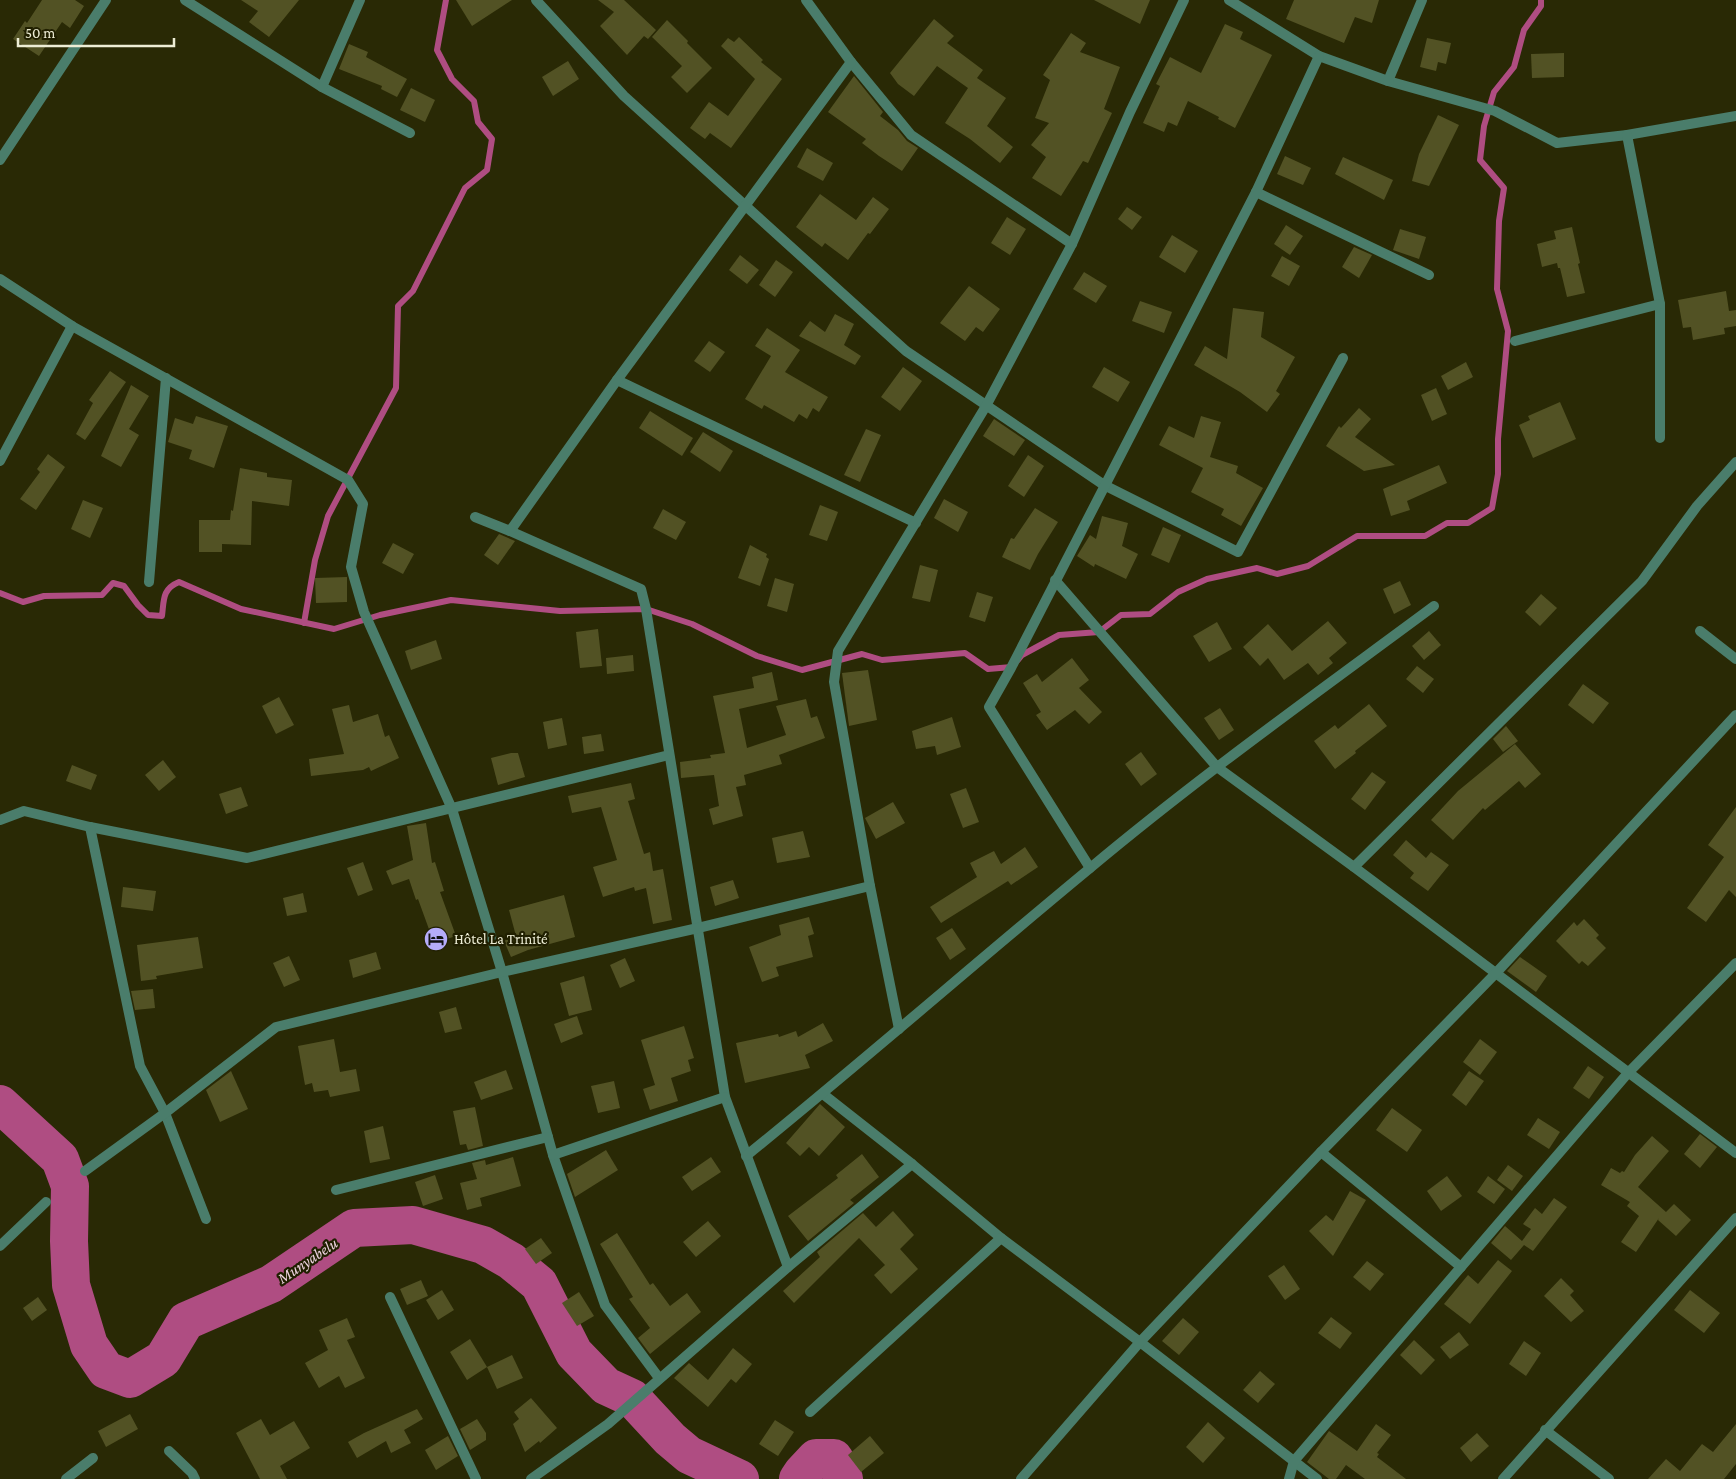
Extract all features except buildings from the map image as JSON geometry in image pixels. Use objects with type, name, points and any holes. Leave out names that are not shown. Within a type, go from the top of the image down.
[{"type":"street","points":[[0,160],[106,0]]},
{"type":"street","points":[[185,0],[322,87],[410,133]]},
{"type":"street","points":[[322,87],[360,0]]},
{"type":"street","points":[[537,0],[624,96],[906,351],[1104,485],[1238,552],[1343,358]]},
{"type":"street","points":[[806,0],[851,62],[911,135],[1072,244]]},
{"type":"street","points":[[899,1030],[870,886],[834,682],[838,651],[986,406],[1072,244],[1130,112],[1184,0]]},
{"type":"street","points":[[1228,0],[1319,56],[1388,81],[1495,111],[1557,144],[1626,135],[1736,116]]},
{"type":"street","points":[[1388,81],[1422,0]]},
{"type":"street","points":[[1090,868],[989,707],[1012,668],[1055,580],[1256,192],[1319,56]]},
{"type":"street","points":[[510,531],[617,380],[851,62]]},
{"type":"street","points":[[1626,135],[1660,304],[1660,438]]},
{"type":"street","points":[[1256,192],[1429,275]]},
{"type":"street","points":[[0,279],[72,326],[348,480],[363,504],[351,567],[364,612],[452,809],[502,972],[552,1155],[605,1305],[659,1378]]},
{"type":"street","points":[[1515,341],[1660,304]]},
{"type":"street","points":[[0,460],[72,326]]},
{"type":"street","points":[[149,582],[166,378]]},
{"type":"street","points":[[617,380],[916,523]]},
{"type":"street","points":[[1354,867],[1642,581],[1697,506],[1736,462]]},
{"type":"street","points":[[475,517],[641,589],[646,609],[725,1097],[788,1267]]},
{"type":"street","points":[[1055,580],[1217,767],[1354,867],[1736,1153]]},
{"type":"street","points":[[746,1156],[823,1094],[1090,868],[1217,767],[1434,606]]},
{"type":"street","points":[[1700,631],[1736,659]]},
{"type":"street","points":[[1021,1479],[1140,1342],[1321,1152],[1496,973],[1736,715]]},
{"type":"street","points":[[0,820],[24,811],[90,827],[247,858],[669,755]]},
{"type":"street","points":[[90,827],[140,1066],[165,1114],[206,1219]]},
{"type":"street","points":[[85,1171],[165,1114],[276,1027],[870,886]]},
{"type":"street","points":[[1289,1479],[1294,1461],[1628,1073],[1736,963]]},
{"type":"street","points":[[823,1094],[912,1164],[1001,1238],[1140,1342],[1317,1479]]},
{"type":"street","points":[[552,1155],[725,1097]]},
{"type":"street","points":[[336,1190],[548,1137]]},
{"type":"street","points":[[1321,1152],[1461,1267]]},
{"type":"street","points":[[531,1479],[608,1424],[788,1267],[912,1164]]},
{"type":"street","points":[[0,1246],[46,1202]]},
{"type":"street","points":[[1503,1479],[1736,1218]]},
{"type":"street","points":[[810,1412],[1001,1238]]},
{"type":"street","points":[[390,1297],[476,1479]]},
{"type":"street","points":[[1545,1430],[1609,1479]]},
{"type":"street","points":[[169,1451],[195,1479]]},
{"type":"street","points":[[66,1479],[93,1458]]},
{"type":"waterway","points":[[304,623],[315,560],[328,516],[396,388],[398,306],[413,291],[465,188],[487,170],[492,139],[478,122],[474,101],[452,79],[437,50],[446,0]]},
{"type":"waterway","points":[[1018,660],[1022,655],[1059,635],[1099,632],[1121,615],[1150,614],[1178,592],[1207,579],[1257,568],[1277,574],[1308,566],[1357,536],[1425,536],[1447,523],[1468,523],[1492,508],[1498,474],[1498,439],[1508,331],[1497,289],[1499,221],[1504,188],[1480,160],[1484,126],[1494,92],[1514,67],[1524,30],[1541,6],[1541,0]]},
{"type":"waterway","points":[[0,593],[23,602],[44,596],[102,595],[113,583],[124,586],[148,615],[162,616],[165,596],[169,588],[179,582],[241,609],[334,629],[380,615],[451,600],[560,611],[646,609],[692,624],[757,656],[802,670],[862,654],[882,660],[965,653],[988,669],[1012,667]]},
{"type":"waterway","name":"Munyabelu","points":[[0,1104],[60,1159],[70,1186],[69,1241],[71,1285],[89,1345],[106,1370],[130,1379],[163,1359],[186,1321],[271,1284],[354,1228],[413,1225],[483,1245],[511,1261],[539,1284],[574,1353],[606,1386],[632,1398],[670,1439],[689,1455],[740,1479]]},
{"type":"waterway","name":"Munyabelu","points":[[798,1479],[816,1458],[834,1458],[844,1479]]},
{"type":"place","name":"Hôtel La Trinité","points":[[436,939]]}]
